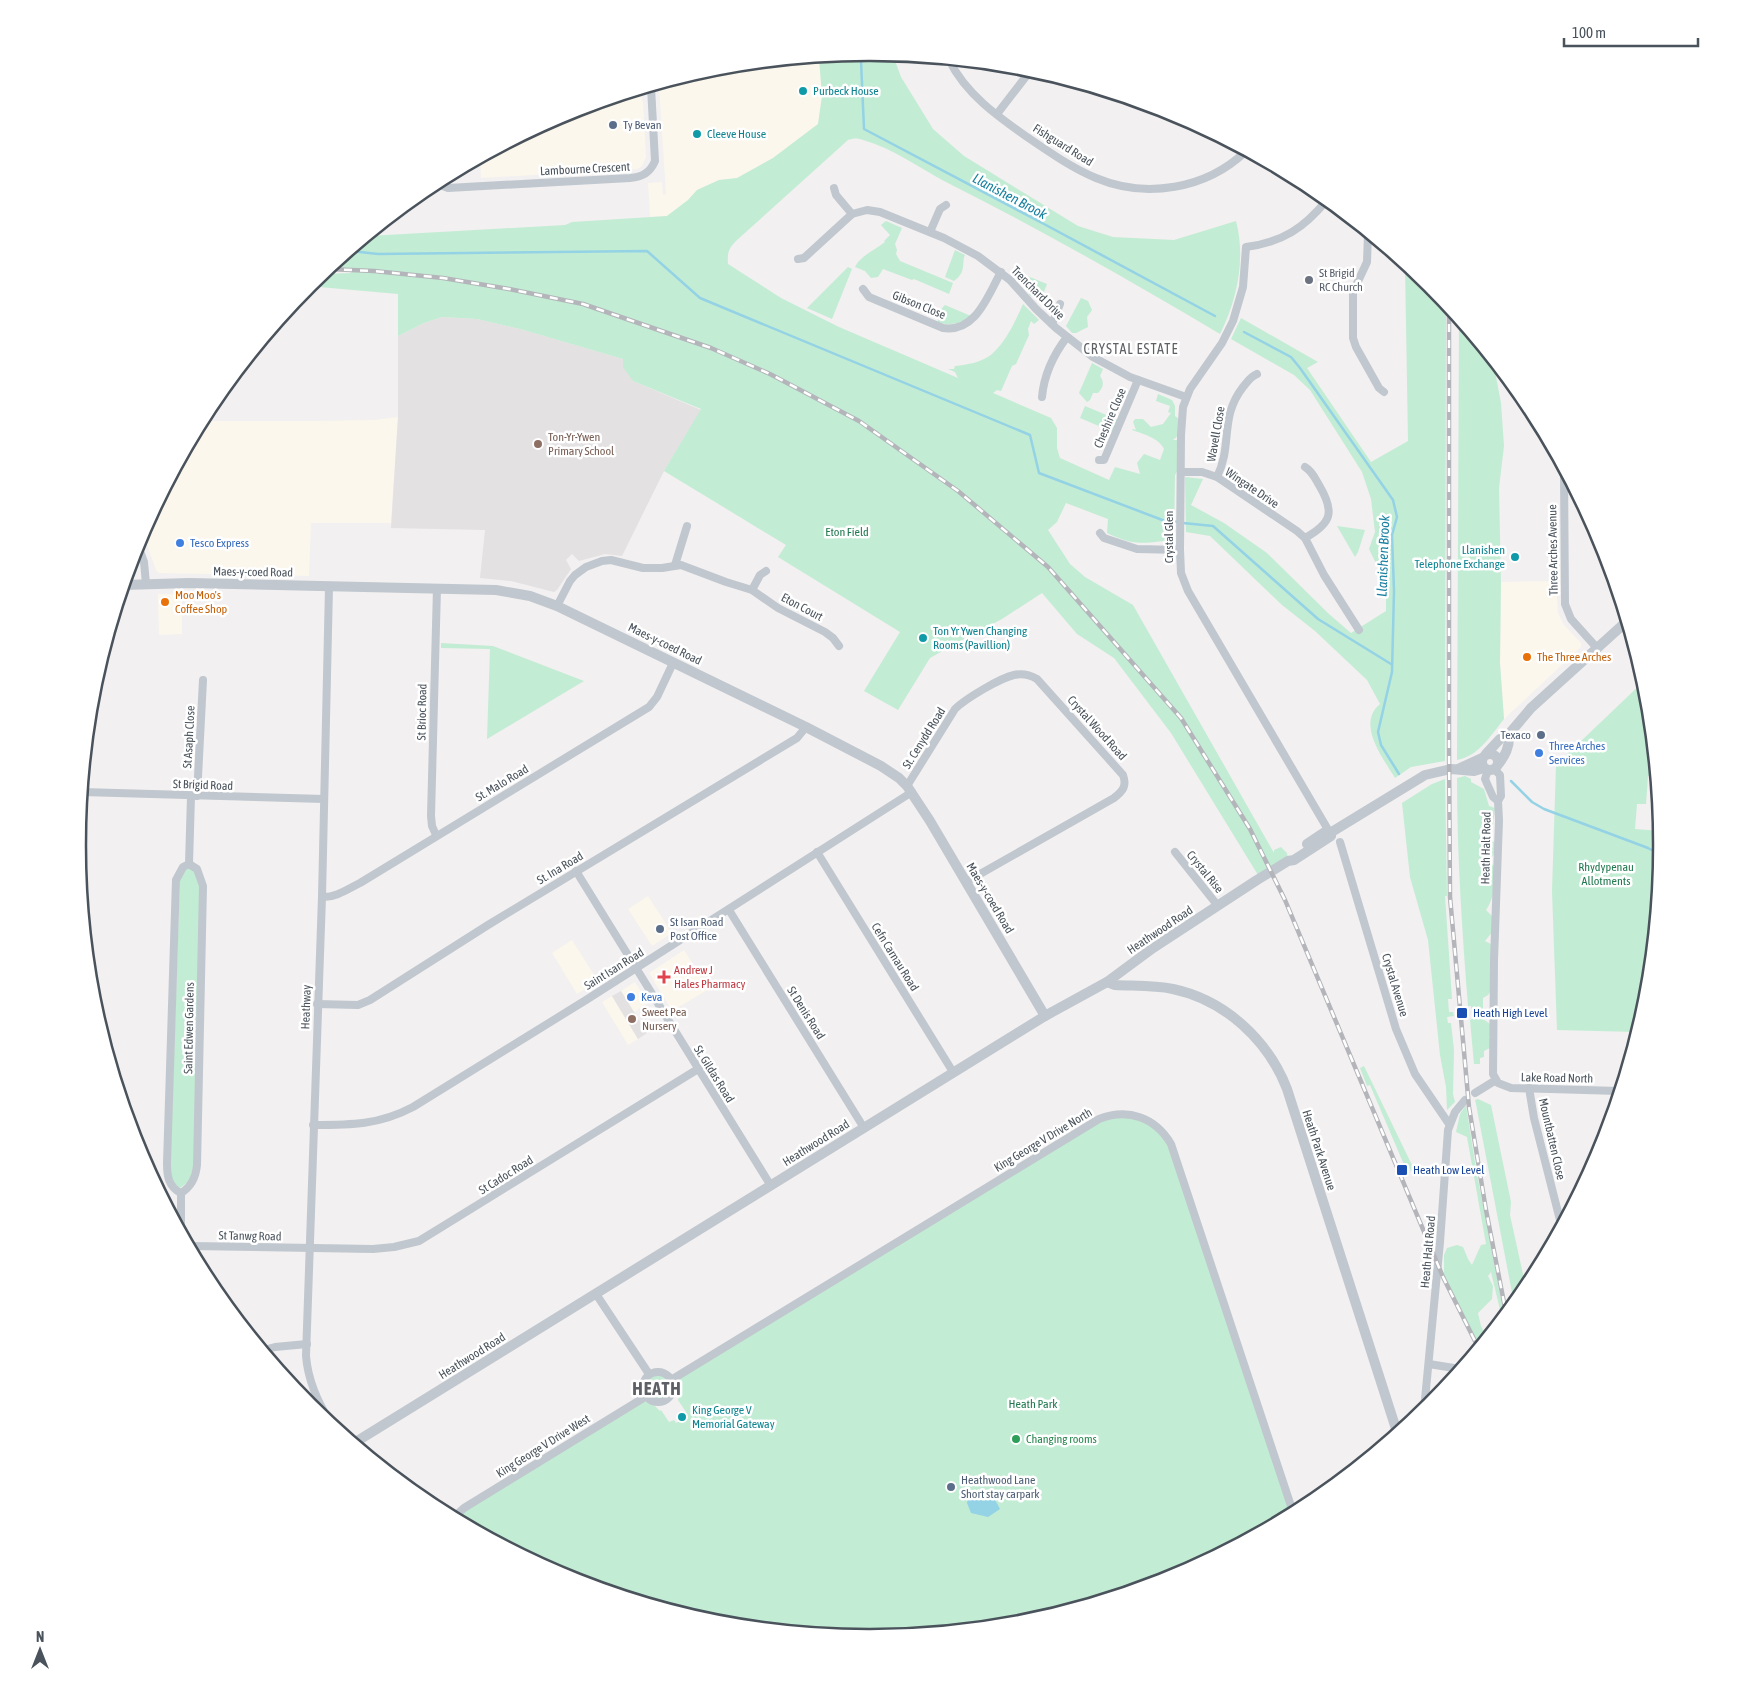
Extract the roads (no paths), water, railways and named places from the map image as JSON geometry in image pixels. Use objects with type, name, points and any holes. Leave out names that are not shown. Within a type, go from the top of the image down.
[{"type":"street","name":"Fishguard Road","points":[[953,66],[980,101],[1037,144],[1097,179],[1125,187],[1162,189],[1194,182],[1222,169],[1241,155]]},
{"type":"street","points":[[997,114],[1026,77]]},
{"type":"street","name":"Lambourne Crescent","points":[[444,187],[636,178],[642,176],[651,169],[655,161],[651,93]]},
{"type":"street","points":[[798,258],[804,258],[852,214],[836,195],[834,188]]},
{"type":"street","points":[[930,232],[940,209],[946,205]]},
{"type":"street","name":"Crystal Glen","points":[[1322,205],[1310,219],[1286,236],[1268,243],[1246,247],[1243,287],[1233,321],[1222,343],[1186,397],[1182,416],[1180,550],[1181,573],[1188,591],[1330,833]]},
{"type":"street","name":"Trenchard Drive","points":[[852,214],[873,210],[930,232],[967,249],[1001,272],[1052,324],[1107,365],[1138,380],[1186,397]]},
{"type":"street","points":[[1368,241],[1367,262],[1353,292],[1353,338],[1379,388],[1384,392]]},
{"type":"street","name":"Gibson Close","points":[[863,289],[869,297],[943,328],[954,329],[975,318],[1001,272]]},
{"type":"street","points":[[1052,324],[1060,304]]},
{"type":"street","points":[[1042,397],[1043,383],[1056,354],[1067,337]]},
{"type":"street","name":"Wavell Close","points":[[1217,477],[1224,462],[1231,405],[1251,377],[1257,374]]},
{"type":"street","name":"Cheshire Close","points":[[1099,460],[1104,460],[1138,380]]},
{"type":"street","points":[[1304,538],[1325,524],[1330,509],[1327,498],[1314,475],[1305,467]]},
{"type":"street","name":"Wingate Drive","points":[[1181,472],[1202,472],[1217,477],[1297,531],[1304,538],[1324,575],[1359,630]]},
{"type":"street","name":"Three Arches Avenue","points":[[1564,483],[1565,604],[1570,619],[1597,648]]},
{"type":"street","points":[[675,565],[687,526]]},
{"type":"street","points":[[1100,533],[1104,538],[1138,549],[1180,550]]},
{"type":"street","points":[[142,554],[146,584]]},
{"type":"street","name":"Eton Court","points":[[557,606],[575,575],[586,567],[602,560],[611,560],[643,568],[662,568],[675,565],[752,590],[778,608],[825,632],[840,646]]},
{"type":"street","points":[[752,590],[760,575],[766,571]]},
{"type":"street","name":"Maes-y-coed Road","points":[[130,584],[437,588],[509,592],[538,598],[557,606],[806,727],[881,766],[899,778],[910,789],[1045,1016]]},
{"type":"street","name":"Heathway","points":[[321,1405],[307,1366],[307,1344],[322,897],[329,586]]},
{"type":"street","name":"St Brioc Road","points":[[436,835],[433,830],[431,816],[437,588]]},
{"type":"street","points":[[1489,764],[1500,739],[1509,734],[1531,708],[1622,626]]},
{"type":"street","name":"St. Malo Road","points":[[322,897],[329,898],[355,885],[648,707],[657,697],[673,663]]},
{"type":"street","name":"Crystal Wood Road","points":[[961,703],[1007,677],[1022,674],[1033,676],[1123,775],[1125,784],[1120,794],[1091,813],[966,882]]},
{"type":"street","name":"St Asaph Close","points":[[194,796],[203,680]]},
{"type":"street","name":"St. Cenydd Road","points":[[910,789],[955,710],[961,703]]},
{"type":"street","name":"St. Ina Road","points":[[318,1004],[363,1004],[576,871],[797,738],[806,727]]},
{"type":"street","points":[[1489,764],[1504,757],[1510,743],[1509,734]]},
{"type":"street","name":"Heathwood Road","points":[[359,1439],[1045,1016],[1107,982],[1152,948],[1288,861],[1294,860],[1331,836],[1330,833],[1418,778],[1431,772],[1458,769],[1474,771],[1489,764]]},
{"type":"street","name":"Heath Halt Road","points":[[1489,764],[1500,775],[1501,796],[1498,801],[1492,1062],[1493,1074],[1496,1080]]},
{"type":"street","name":"Heath Halt Road","points":[[1489,764],[1485,779],[1492,798],[1498,801]]},
{"type":"street","name":"Saint Isan Road","points":[[313,1125],[361,1124],[400,1114],[729,910],[910,789]]},
{"type":"street","name":"St Brigid Road","points":[[87,792],[324,799]]},
{"type":"street","points":[[189,864],[194,796]]},
{"type":"street","name":"Crystal Avenue","points":[[1340,842],[1399,1037],[1415,1074],[1449,1124]]},
{"type":"street","name":"Cefn Carnau Road","points":[[817,852],[954,1072]]},
{"type":"street","name":"Crystal Rise","points":[[1175,852],[1218,906]]},
{"type":"street","name":"Saint Edwen Gardens","points":[[189,864],[197,869],[203,886],[198,1137],[196,1172],[189,1186],[181,1193],[171,1186],[167,1172],[167,1163],[176,880],[183,867],[189,864]]},
{"type":"street","name":"St. Gildas Road","points":[[576,871],[771,1186]]},
{"type":"street","name":"St Denis Road","points":[[729,910],[864,1128]]},
{"type":"street","name":"Heath Park Avenue","points":[[1107,982],[1116,985],[1173,989],[1203,999],[1243,1025],[1259,1040],[1270,1055],[1287,1089],[1395,1426]]},
{"type":"street","name":"St Cadoc Road","points":[[309,1248],[383,1249],[419,1241],[698,1069]]},
{"type":"street","points":[[1475,1092],[1496,1080]]},
{"type":"street","name":"Lake Road North","points":[[1496,1080],[1505,1087],[1614,1091]]},
{"type":"street","name":"Mountbatten Close","points":[[1529,1088],[1534,1118],[1559,1216]]},
{"type":"street","name":"Heath Halt Road","points":[[1425,1398],[1449,1124],[1455,1112],[1465,1100]]},
{"type":"street","name":"King George V Drive North","points":[[671,1380],[1099,1119],[1117,1114],[1138,1116],[1157,1126],[1171,1144],[1291,1506]]},
{"type":"street","points":[[181,1193],[181,1218]]},
{"type":"street","name":"St Tanwg Road","points":[[197,1246],[309,1248]]},
{"type":"street","points":[[596,1294],[649,1374]]},
{"type":"street","points":[[269,1349],[307,1344]]},
{"type":"street","points":[[1429,1364],[1453,1368]]},
{"type":"street","points":[[663,1373],[671,1380],[672,1393],[666,1400],[656,1403],[645,1397],[642,1386],[649,1374],[663,1373]]},
{"type":"street","name":"King George V Drive West","points":[[459,1512],[645,1397]]},
{"type":"water","points":[[977,1490],[991,1496],[1000,1509],[988,1517],[971,1513],[967,1503],[969,1493]]},
{"type":"waterway","name":"Llanishen Brook","points":[[861,61],[864,129],[1215,316]]},
{"type":"waterway","points":[[358,252],[378,254],[647,251],[700,298],[1030,435],[1039,473],[1165,521],[1178,522]]},
{"type":"waterway","name":"Llanishen Brook","points":[[1244,332],[1291,357],[1393,500],[1397,517],[1392,535],[1394,591],[1392,672],[1378,732],[1381,745],[1399,774]]},
{"type":"waterway","points":[[1183,523],[1213,526],[1318,619],[1391,664]]},
{"type":"waterway","name":"Llanishen Brook","points":[[1511,781],[1532,802],[1544,809],[1653,851]]},
{"type":"railway","points":[[338,269],[443,278],[583,304],[711,348],[770,374],[859,421],[958,491],[1048,567],[1181,718],[1250,829],[1285,900],[1443,1277],[1475,1342]]},
{"type":"railway","points":[[1449,317],[1450,897],[1469,1107],[1504,1304]]},
{"type":"place","name":"Purbeck House","points":[[803,91]]},
{"type":"place","name":"Ty Bevan","points":[[613,125]]},
{"type":"place","name":"Cleeve House","points":[[697,134]]},
{"type":"place","name":"St Brigid RC Church","points":[[1309,280]]},
{"type":"place","name":"Ton-Yr-Ywen Primary School","points":[[538,444]]},
{"type":"place","name":"Tesco Express","points":[[180,543]]},
{"type":"place","name":"Llanishen Telephone Exchange","points":[[1515,557]]},
{"type":"place","name":"Moo Moo's Coffee Shop","points":[[165,602]]},
{"type":"place","name":"Ton Yr Ywen Changing Rooms (Pavillion)","points":[[923,638]]},
{"type":"place","name":"The Three Arches","points":[[1527,657]]},
{"type":"place","name":"Texaco","points":[[1541,735]]},
{"type":"place","name":"Three Arches Services","points":[[1539,753]]},
{"type":"place","name":"St Isan Road Post Office","points":[[660,929]]},
{"type":"place","name":"Andrew J Hales Pharmacy","points":[[664,977]]},
{"type":"place","name":"Keva","points":[[631,997]]},
{"type":"place","name":"Heath High Level","points":[[1462,1013]]},
{"type":"place","name":"Sweet Pea Nursery","points":[[632,1019]]},
{"type":"place","name":"Heath Low Level","points":[[1402,1170]]},
{"type":"place","name":"King George V Memorial Gateway","points":[[682,1417]]},
{"type":"place","name":"Changing rooms","points":[[1016,1439]]},
{"type":"place","name":"Heathwood Lane Short stay carpark","points":[[951,1487]]},
{"type":"district","name":"CRYSTAL ESTATE","points":[[1131,349]]},
{"type":"district","name":"HEATH","points":[[657,1388]]},
{"type":"park label","name":"Eton Field","points":[[847,532]]},
{"type":"park label","name":"Rhydypenau Allotments","points":[[1606,874]]},
{"type":"park label","name":"Heath Park","points":[[1033,1404]]}]
